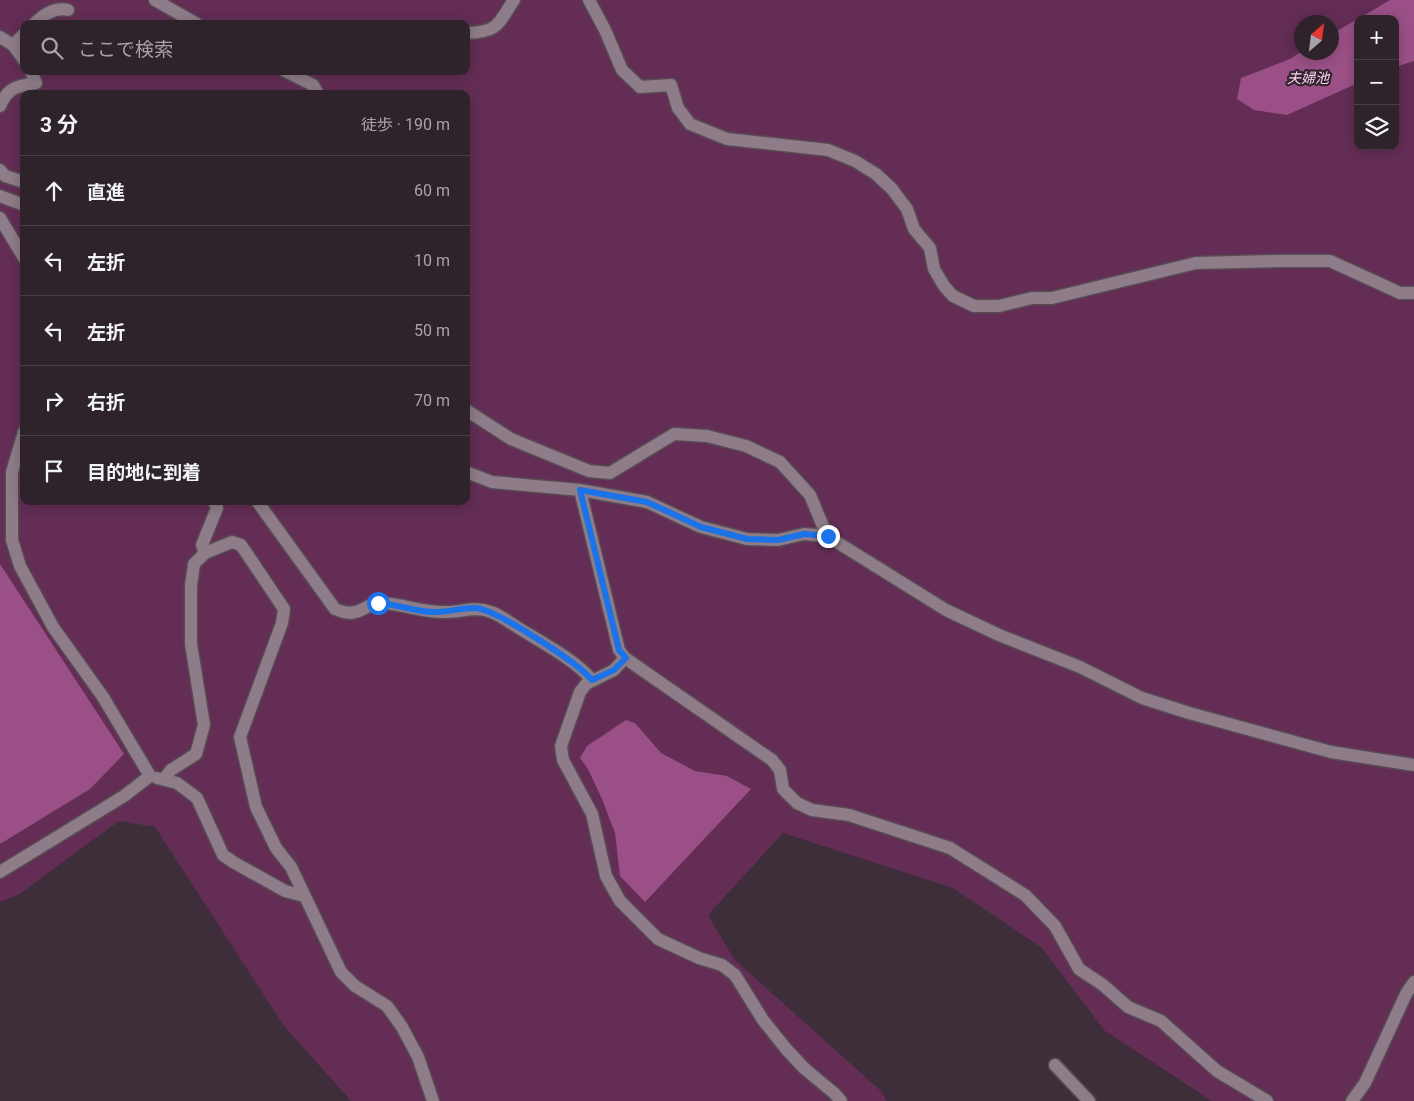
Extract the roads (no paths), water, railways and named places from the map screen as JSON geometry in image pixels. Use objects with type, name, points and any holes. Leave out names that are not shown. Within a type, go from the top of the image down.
[{"type":"street","points":[[155,0],[190,20]]},
{"type":"street","points":[[470,33],[484,33],[494,29],[514,0]]},
{"type":"street","points":[[589,0],[605,30],[622,70],[640,87],[671,85],[678,108],[690,124],[727,139],[828,150],[855,161],[876,174],[892,189],[907,209],[914,229],[930,248],[934,269],[944,286],[953,296],[974,306],[999,306],[1032,298],[1052,298],[1196,263],[1330,262],[1400,293],[1414,293]]},
{"type":"street","points":[[38,20],[59,8],[68,10]]},
{"type":"street","points":[[0,38],[13,45],[20,55]]},
{"type":"street","points":[[13,45],[20,38]]},
{"type":"street","points":[[0,106],[8,93],[16,86],[36,83],[33,75]]},
{"type":"street","points":[[292,75],[316,90]]},
{"type":"street","points":[[311,75],[316,90]]},
{"type":"street","points":[[0,170],[5,176],[20,181]]},
{"type":"street","points":[[0,196],[20,204]]},
{"type":"street","points":[[0,218],[20,251]]},
{"type":"street","points":[[470,412],[511,438],[589,472],[610,473],[674,434],[707,436],[746,446],[780,462],[786,468],[810,495],[828,536]]},
{"type":"street","points":[[20,445],[12,472],[12,540],[20,566],[53,627],[103,697],[150,776],[177,783],[197,798],[223,854],[233,862],[285,891],[304,896]]},
{"type":"street","points":[[470,474],[492,482],[580,490],[647,502],[701,527],[747,539],[778,540],[804,534],[828,536],[946,610],[999,635],[1080,667],[1142,698],[1188,713],[1331,752],[1414,765]]},
{"type":"street","points":[[580,490],[619,650],[626,658],[772,760],[780,770],[782,789],[797,802],[812,810],[849,815],[950,848],[1025,895],[1055,926],[1079,969],[1103,985],[1128,1008],[1161,1021],[1217,1071],[1267,1101]]},
{"type":"street","points":[[205,554],[202,545],[217,508],[216,505]]},
{"type":"street","points":[[260,505],[335,609],[347,614],[361,611],[378,603],[394,604],[428,612],[447,612],[476,608],[492,612],[569,661],[586,673],[592,680]]},
{"type":"street","points":[[164,779],[171,770],[196,754],[204,725],[191,644],[191,586],[194,564],[205,554],[232,542],[241,545],[284,609],[282,623],[240,736],[256,807],[276,848],[291,867],[341,972],[355,986],[387,1006],[402,1027],[418,1057],[433,1101]]},
{"type":"street","points":[[626,658],[614,670],[586,684],[580,692],[561,746],[563,760],[592,814],[606,876],[620,901],[658,939],[699,958],[722,965],[735,975],[763,1020],[787,1050],[841,1101]]},
{"type":"street","points":[[0,872],[124,796],[150,776]]},
{"type":"street","points":[[1352,1101],[1365,1083],[1406,994],[1414,982]]},
{"type":"street","points":[[1055,1065],[1089,1101]]},
{"type":"water","name":"夫婦池","points":[[1390,0],[1414,0],[1414,61],[1399,66],[1399,15],[1364,15]]},
{"type":"water","name":"夫婦池","points":[[1354,21],[1354,85],[1287,115],[1254,110],[1237,99],[1241,78],[1294,56],[1294,60],[1339,60],[1339,30]]},
{"type":"water","points":[[0,564],[124,754],[90,789],[0,844]]},
{"type":"water","points":[[626,720],[635,723],[661,753],[695,771],[727,776],[751,789],[645,902],[620,876],[615,833],[588,769],[580,758],[587,746]]}]
